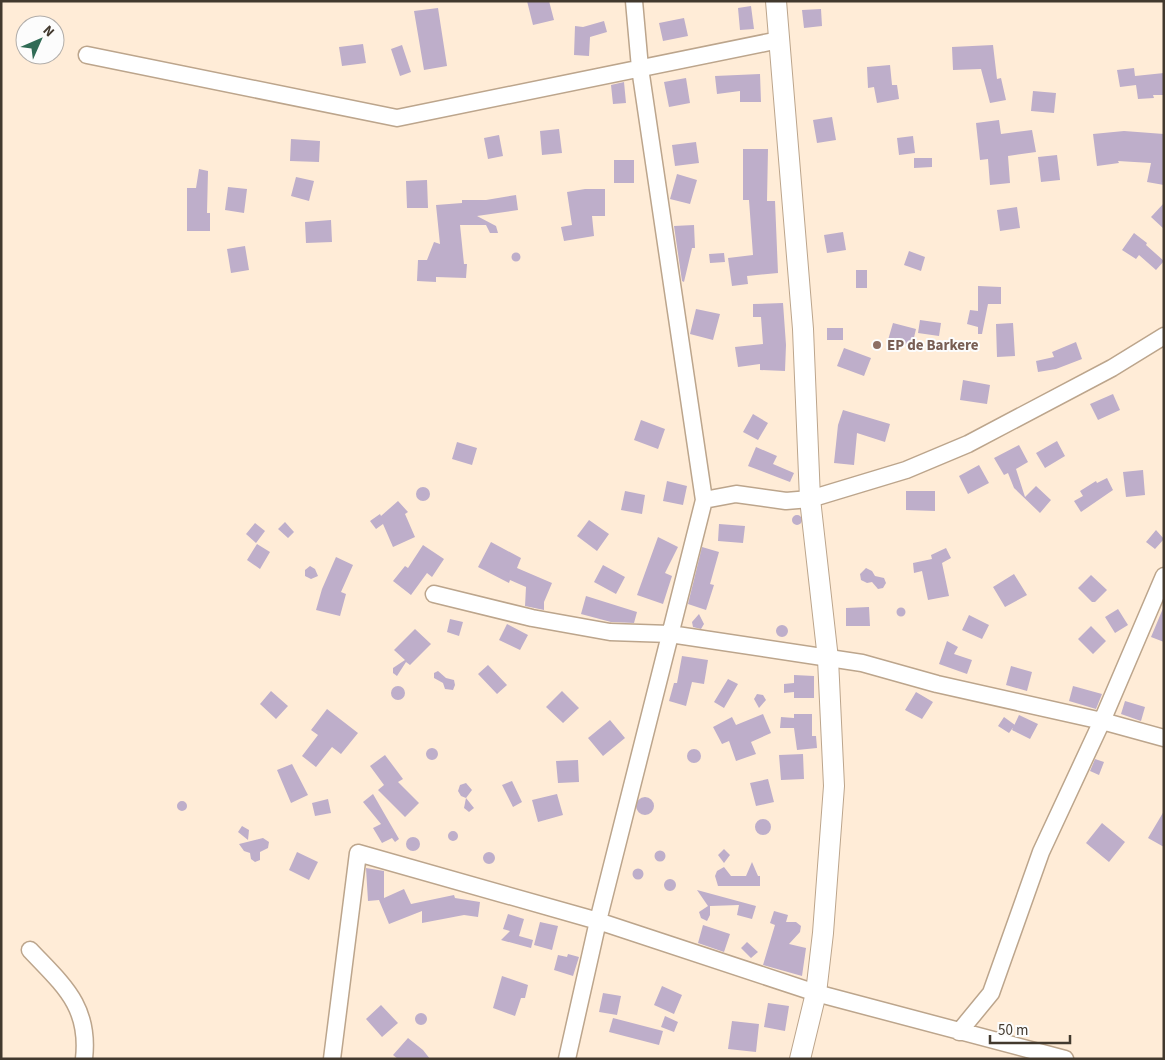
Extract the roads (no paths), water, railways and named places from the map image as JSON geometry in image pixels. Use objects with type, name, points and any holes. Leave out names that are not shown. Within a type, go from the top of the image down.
[{"type":"main road","points":[[776,1],[803,329],[810,499],[828,659],[834,786],[823,933],[816,993],[800,1059]]},
{"type":"street","points":[[567,1059],[598,921],[704,500],[640,68],[634,1]]},
{"type":"street","points":[[87,55],[397,118],[779,40]]},
{"type":"street","points":[[704,500],[736,494],[786,501],[810,499],[906,470],[968,444],[1112,368],[1164,336]]},
{"type":"street","points":[[959,1032],[991,993],[1041,852],[1102,721],[1164,576]]},
{"type":"street","points":[[434,594],[532,618],[610,632],[670,634],[862,663],[937,684],[1102,721],[1164,738]]},
{"type":"street","points":[[332,1059],[358,854],[598,921],[816,993],[1065,1059]]},
{"type":"street","points":[[30,950],[72,996],[83,1021],[84,1059]]},
{"type":"place","name":"EP de Barkere","points":[[877,345]]}]
